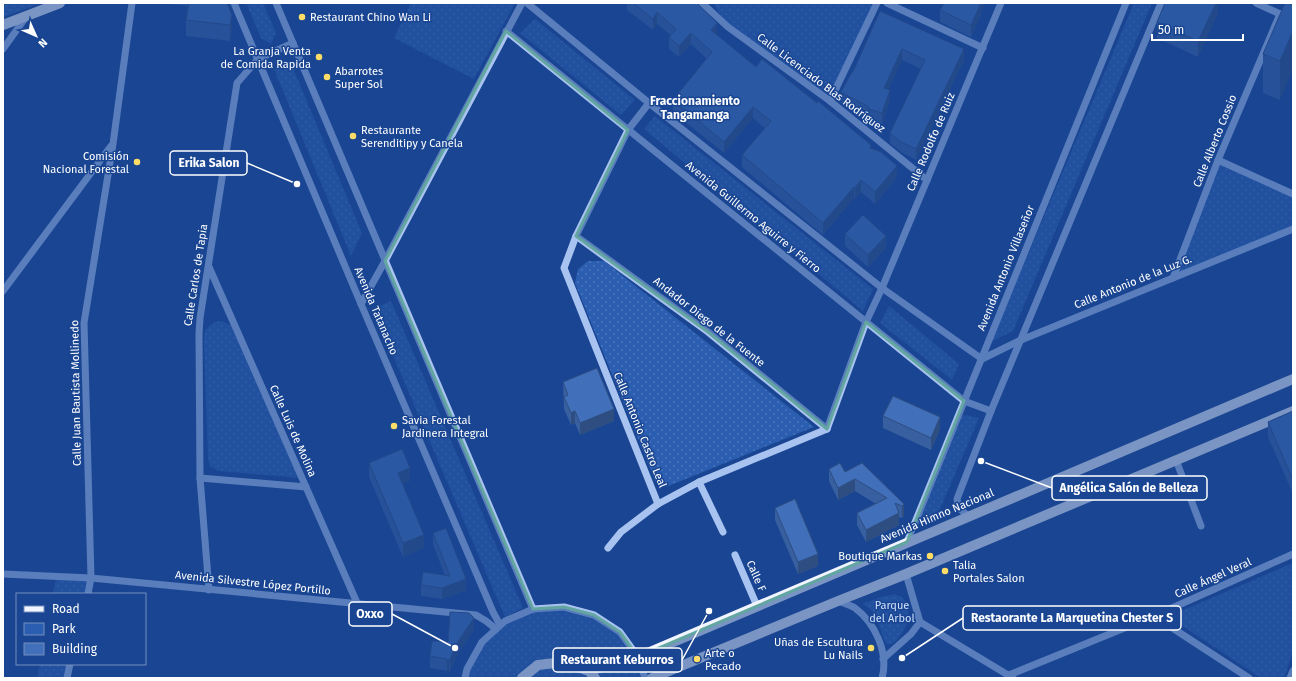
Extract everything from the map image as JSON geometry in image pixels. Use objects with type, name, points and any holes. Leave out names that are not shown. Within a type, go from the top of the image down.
[{"type":"main road","points":[[3,25],[60,3]]},
{"type":"main road","name":"Avenida Himno Nacional","points":[[592,674],[638,657],[1293,379]]},
{"type":"main road","points":[[652,678],[906,574],[1293,411]]},
{"type":"main road","points":[[522,678],[538,665],[564,662],[592,674]]},
{"type":"street","name":"Calle Juan Bautista Mollinedo","points":[[88,593],[91,578],[84,323],[113,144],[132,3]]},
{"type":"street","name":"Avenida Tatanacho","points":[[234,3],[490,605],[498,627]]},
{"type":"street","points":[[276,3],[533,609]]},
{"type":"street","points":[[361,304],[522,3]]},
{"type":"street","points":[[527,3],[649,103],[882,288],[982,359]]},
{"type":"street","name":"Calle Licenciado Blas Rodríguez","points":[[702,3],[728,27],[830,101],[927,180]]},
{"type":"street","points":[[830,101],[877,3]]},
{"type":"street","points":[[886,3],[983,48]]},
{"type":"street","name":"Calle Rodolfo de Ruiz","points":[[882,288],[983,48],[1000,3]]},
{"type":"street","name":"Avenida Antonio Villaseñor","points":[[907,542],[1126,3]]},
{"type":"street","points":[[969,516],[961,512],[957,499],[991,411],[1161,3]]},
{"type":"street","points":[[1256,3],[1293,20]]},
{"type":"street","name":"Calle Alberto Cossio","points":[[1173,278],[1218,160],[1280,14]]},
{"type":"street","points":[[3,50],[26,16]]},
{"type":"street","name":"Avenida Guillermo Aguirre y Fierro","points":[[506,31],[964,401],[991,411]]},
{"type":"street","name":"Calle Carlos de Tapia","points":[[209,590],[200,478],[200,318],[237,83],[258,59],[293,44]]},
{"type":"street","name":"Calle Antonio Castro Leal","points":[[649,103],[628,130],[576,236],[564,268],[658,504],[699,482],[827,429]]},
{"type":"street","points":[[3,291],[113,144]]},
{"type":"street","points":[[1218,160],[1293,194]]},
{"type":"street","name":"Calle Antonio de la Luz G.","points":[[982,359],[1021,340],[1293,229]]},
{"type":"street","name":"Andador Diego de la Fuente","points":[[576,236],[708,332],[827,429]]},
{"type":"street","name":"Calle Luis de Molina","points":[[209,266],[358,605]]},
{"type":"street","points":[[827,429],[866,322],[882,288]]},
{"type":"street","points":[[1176,460],[1201,526]]},
{"type":"street","points":[[200,478],[306,487]]},
{"type":"street","points":[[699,482],[723,532]]},
{"type":"street","points":[[608,548],[621,532],[658,504]]},
{"type":"street","name":"Calle Ángel Veral","points":[[1010,677],[1154,616],[1293,554]]},
{"type":"street","name":"Calle F","points":[[734,555],[757,606]]},
{"type":"street","name":"Avenida Silvestre López Portillo","points":[[3,574],[91,578],[358,605],[476,615],[498,627]]},
{"type":"street","points":[[906,574],[920,622],[1010,677]]},
{"type":"street","points":[[838,601],[854,607],[872,626],[879,639],[883,659],[882,678]]},
{"type":"street","points":[[465,678],[467,669],[482,642],[505,621],[533,609],[564,607],[594,615],[620,632],[638,657],[645,678]]},
{"type":"street","points":[[1154,616],[1249,678]]},
{"type":"street","points":[[883,659],[911,634],[920,622]]},
{"type":"street","points":[[67,678],[70,665]]},
{"type":"street","points":[[1290,678],[1293,671]]},
{"type":"highlighted area","points":[[506,31],[628,130],[576,236],[708,332],[827,429],[866,322],[964,401],[907,542],[638,657],[620,632],[594,615],[564,607],[533,609],[385,261]]},
{"type":"green space","points":[[3,3],[41,3],[3,17]]},
{"type":"green space","points":[[246,3],[263,3],[276,33],[271,44],[261,38]]},
{"type":"green space","points":[[411,3],[515,3],[474,79],[394,38]]},
{"type":"green space","points":[[713,3],[877,3],[829,99],[728,27]]},
{"type":"green space","points":[[1134,3],[1152,3],[1013,331],[991,342]]},
{"type":"green space","points":[[535,19],[635,100],[621,115],[520,33]]},
{"type":"green space","points":[[290,61],[362,233],[351,256],[274,69]]},
{"type":"green space","points":[[655,116],[873,289],[863,311],[644,129]]},
{"type":"green space","points":[[1218,160],[1293,194],[1293,229],[1173,278]]},
{"type":"green space","points":[[588,261],[604,261],[814,427],[666,487],[660,486],[655,481],[575,283],[578,269]]},
{"type":"green space","points":[[391,301],[523,608],[505,617],[373,309]]},
{"type":"green space","points":[[889,306],[959,364],[952,380],[880,323]]},
{"type":"green space","points":[[222,321],[231,326],[299,478],[218,471],[210,466],[208,460],[204,341],[205,330],[214,322]]},
{"type":"green space","points":[[960,414],[979,418],[937,516],[916,526]]},
{"type":"green space","points":[[1293,563],[1293,652],[1284,678],[1261,678],[1181,625],[1178,619],[1178,614],[1181,611]]},
{"type":"green space","points":[[56,577],[91,578],[88,593],[53,593]]},
{"type":"green space","name":"Parque del Arbol","points":[[895,594],[902,598],[907,604],[909,611],[908,618],[902,633],[892,644],[887,644],[874,615],[862,604]]},
{"type":"green space","points":[[564,607],[594,615],[620,632],[645,678],[465,678],[482,642],[500,625],[533,609]]},
{"type":"green space","points":[[40,665],[70,665],[67,678],[37,678]]},
{"type":"building","points":[[189,3],[227,3],[232,15],[230,25],[186,20]]},
{"type":"building","points":[[633,3],[697,3],[717,23],[711,30],[756,67],[762,59],[817,103],[818,101],[871,145],[870,148],[881,152],[897,166],[875,192],[861,180],[823,223],[742,155],[771,121],[753,107],[724,142],[673,100],[712,52],[691,33],[679,46],[669,37],[676,29],[657,12],[653,19]]},
{"type":"building","points":[[944,3],[981,3],[971,25],[940,10]]},
{"type":"building","points":[[1165,3],[1216,3],[1198,41],[1157,22]]},
{"type":"building","points":[[1285,3],[1293,5],[1293,31],[1280,61],[1263,54]]},
{"type":"building","points":[[880,11],[964,49],[916,149],[901,142],[890,133],[925,60],[902,49],[884,88],[890,90],[882,113],[868,109],[869,107],[841,92],[853,72]]},
{"type":"building","points":[[863,215],[886,236],[868,255],[845,234]]},
{"type":"building","points":[[597,368],[614,409],[580,423],[575,411],[571,413],[564,397],[568,395],[563,382]]},
{"type":"building","points":[[893,396],[940,417],[931,438],[883,416]]},
{"type":"building","points":[[1293,411],[1293,480],[1268,422]]},
{"type":"building","points":[[402,449],[410,468],[398,473],[424,535],[403,543],[369,463]]},
{"type":"building","points":[[840,463],[845,472],[862,463],[904,504],[902,506],[895,503],[899,513],[866,530],[857,513],[887,498],[855,479],[838,488],[829,469]]},
{"type":"building","points":[[795,499],[818,554],[798,562],[775,508]]},
{"type":"building","points":[[446,528],[466,579],[442,588],[421,585],[423,572],[450,576],[433,533]]},
{"type":"building","points":[[450,612],[469,613],[474,618],[459,640],[447,662],[447,659],[430,656],[432,641],[448,642]]},
{"type":"place","name":"Restaurant Chino Wan Li","points":[[302,17]]},
{"type":"place","name":"La Granja Venta de Comida Rapida","points":[[319,57]]},
{"type":"place","name":"Abarrotes Super Sol","points":[[327,77]]},
{"type":"place","name":"Restaurante Serenditipy y Canela","points":[[353,136]]},
{"type":"place","name":"Comisión Nacional Forestal","points":[[137,162]]},
{"type":"place","name":"Erika Salon","points":[[297,184]]},
{"type":"place","name":"Savia Forestal Jardinera Integral","points":[[394,426]]},
{"type":"place","name":"Angélica Salón de Belleza","points":[[981,461]]},
{"type":"place","name":"Boutique Markas","points":[[930,556]]},
{"type":"place","name":"Talia Portales Salon","points":[[945,571]]},
{"type":"place","name":"Restaurant Keburros","points":[[709,611]]},
{"type":"place","name":"Oxxo","points":[[455,648]]},
{"type":"place","name":"Uñas de Escultura Lu Nails","points":[[871,648]]},
{"type":"place","name":"Restaorante La Marquetina Chester S","points":[[902,658]]},
{"type":"place","name":"Arte o Pecado","points":[[697,659]]},
{"type":"district","name":"Fraccionamiento Tangamanga","points":[[695,108]]}]
